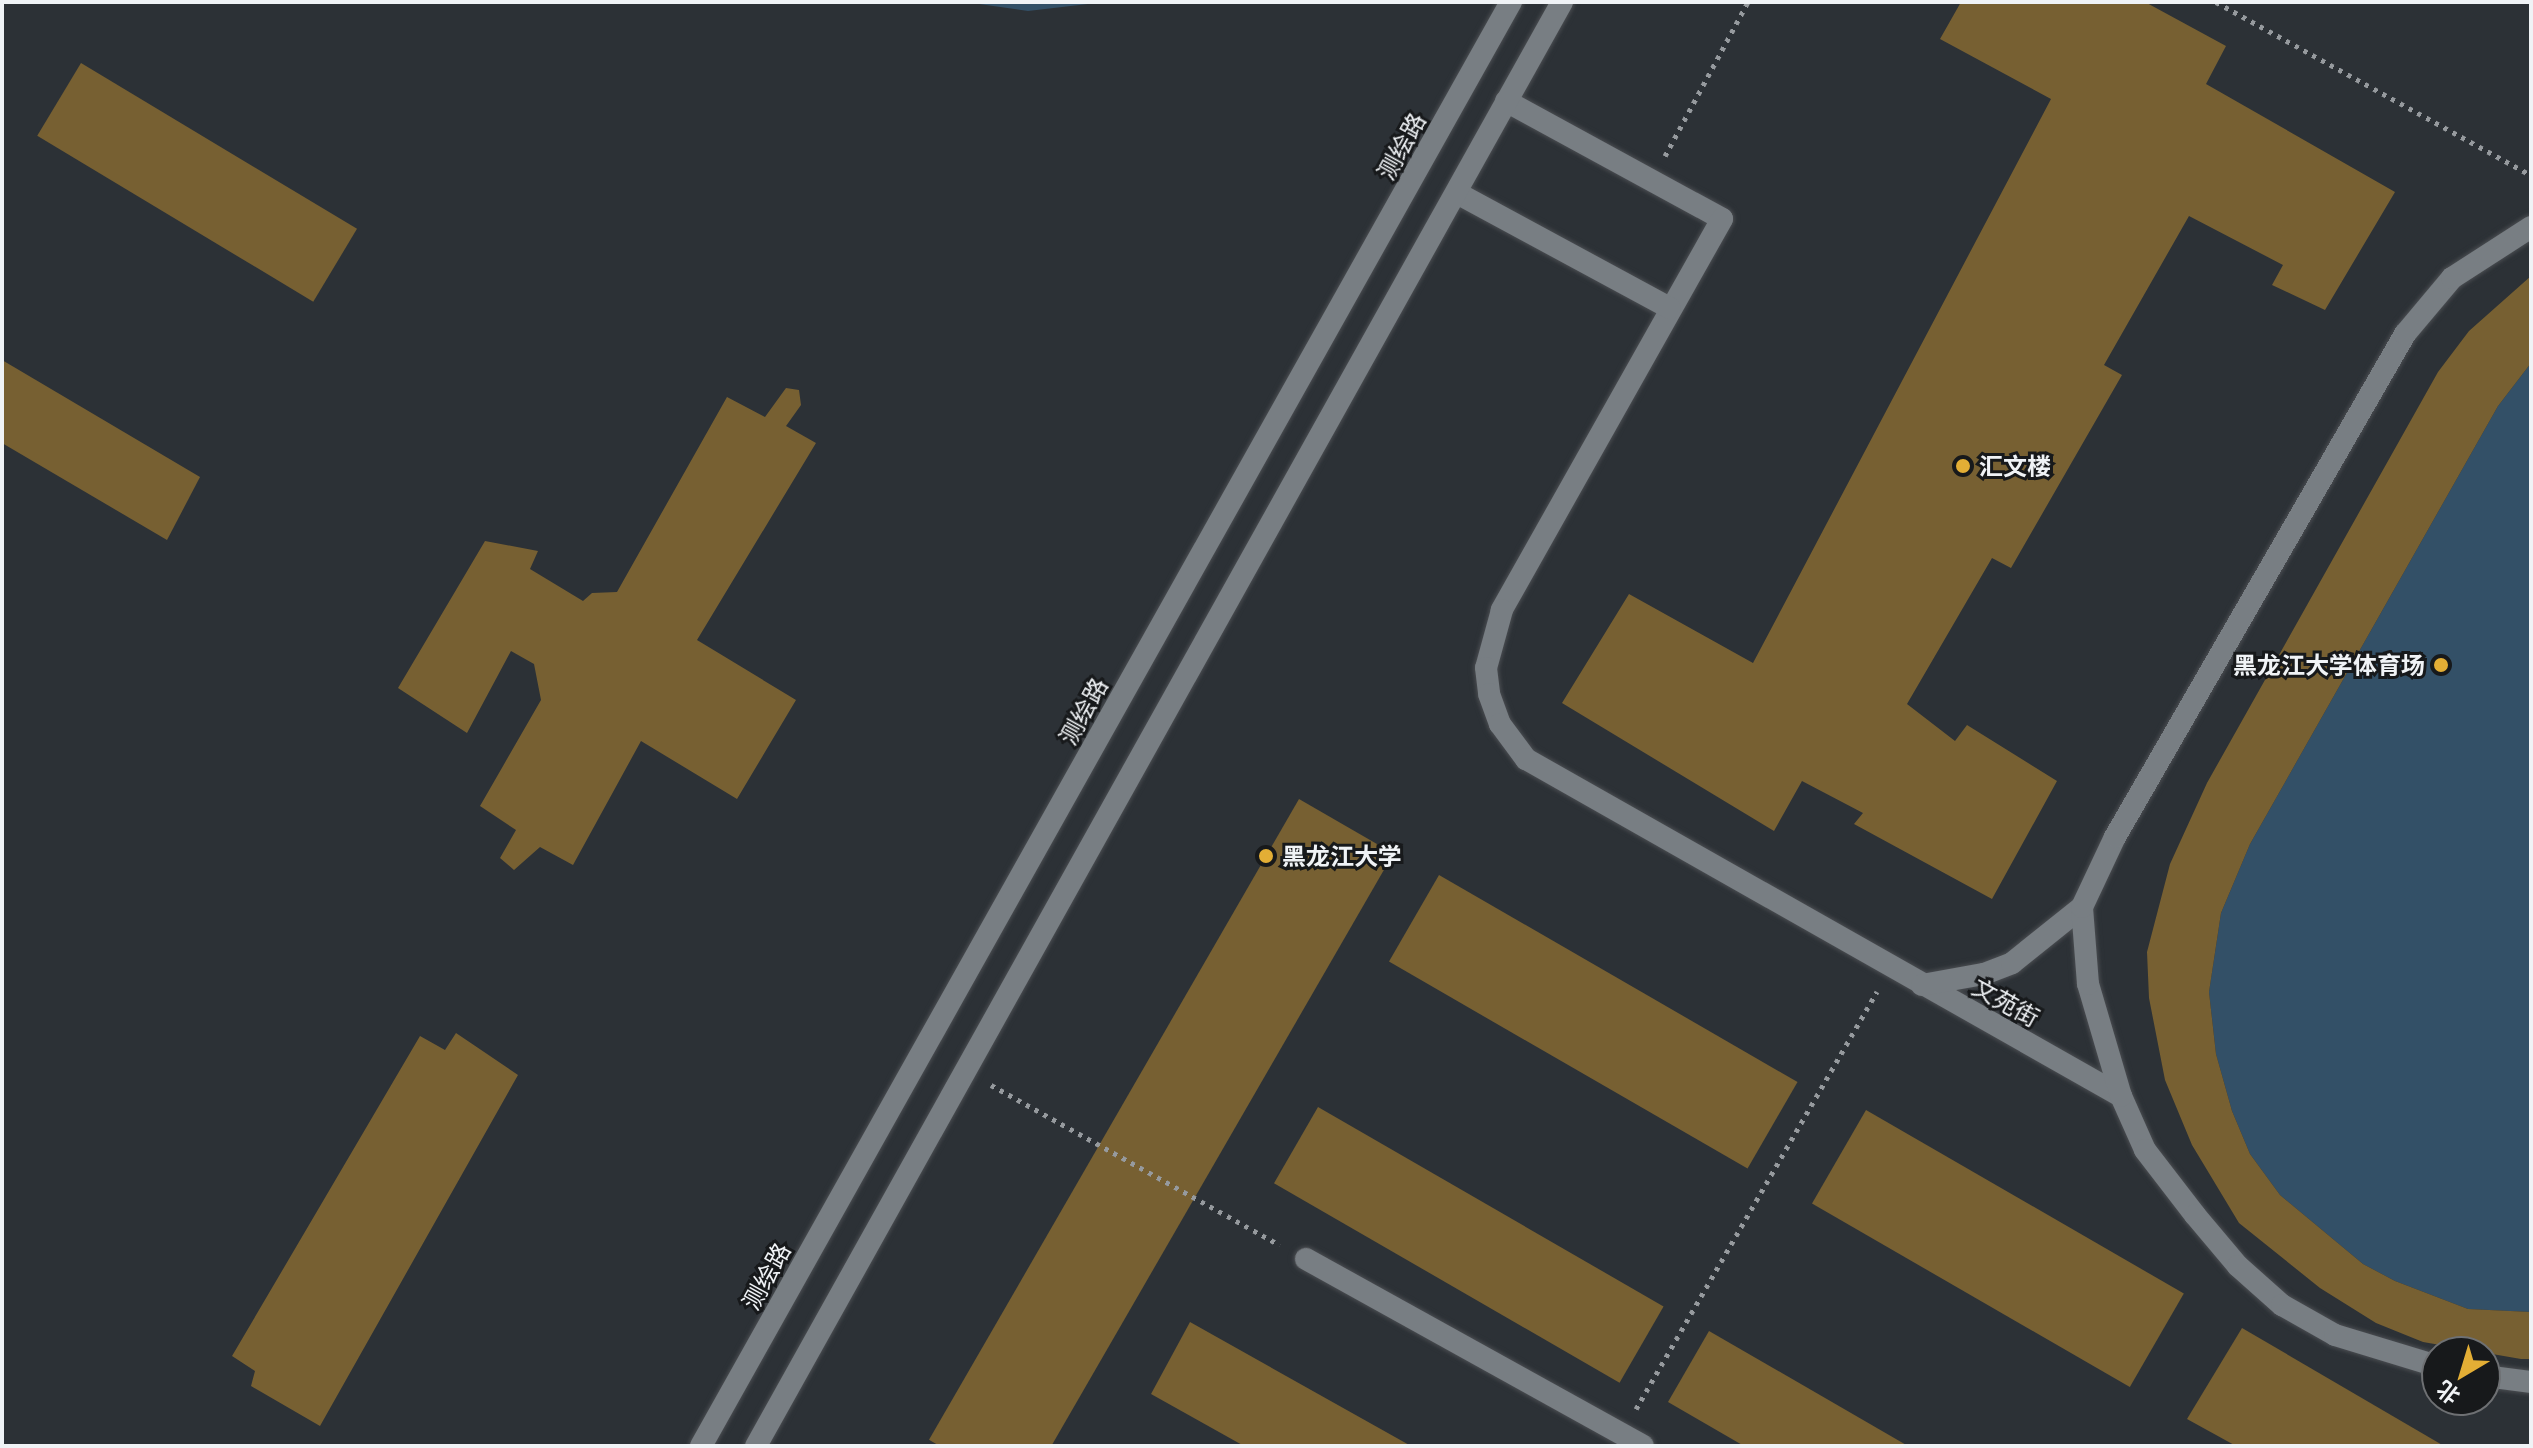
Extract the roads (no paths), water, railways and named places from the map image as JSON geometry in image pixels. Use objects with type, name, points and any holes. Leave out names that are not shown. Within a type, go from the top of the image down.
[{"type":"street","name":"测绘路","points":[[701,1446],[1511,2]]},
{"type":"street","points":[[756,1446],[1562,2]]},
{"type":"street","points":[[1457,193],[1670,308],[1722,219],[1506,101]]},
{"type":"street","points":[[1922,985],[1984,974],[2012,963],[2082,907],[2115,837],[2405,334],[2452,278],[2531,227]]},
{"type":"street","name":"文苑街","points":[[1670,308],[1502,610],[1486,668],[1500,724],[1526,759],[1554,779],[2121,1096]]},
{"type":"street","points":[[2082,907],[2088,984],[2121,1096],[2145,1150],[2238,1266],[2282,1305],[2335,1335],[2421,1361]]},
{"type":"street","points":[[1306,1259],[1643,1446]]},
{"type":"street","points":[[2501,1378],[2531,1382]]},
{"type":"place","name":"汇文楼","points":[[1963,466]]},
{"type":"place","name":"黑龙江大学体育场","points":[[2441,665]]},
{"type":"place","name":"黑龙江大学","points":[[1266,856]]}]
